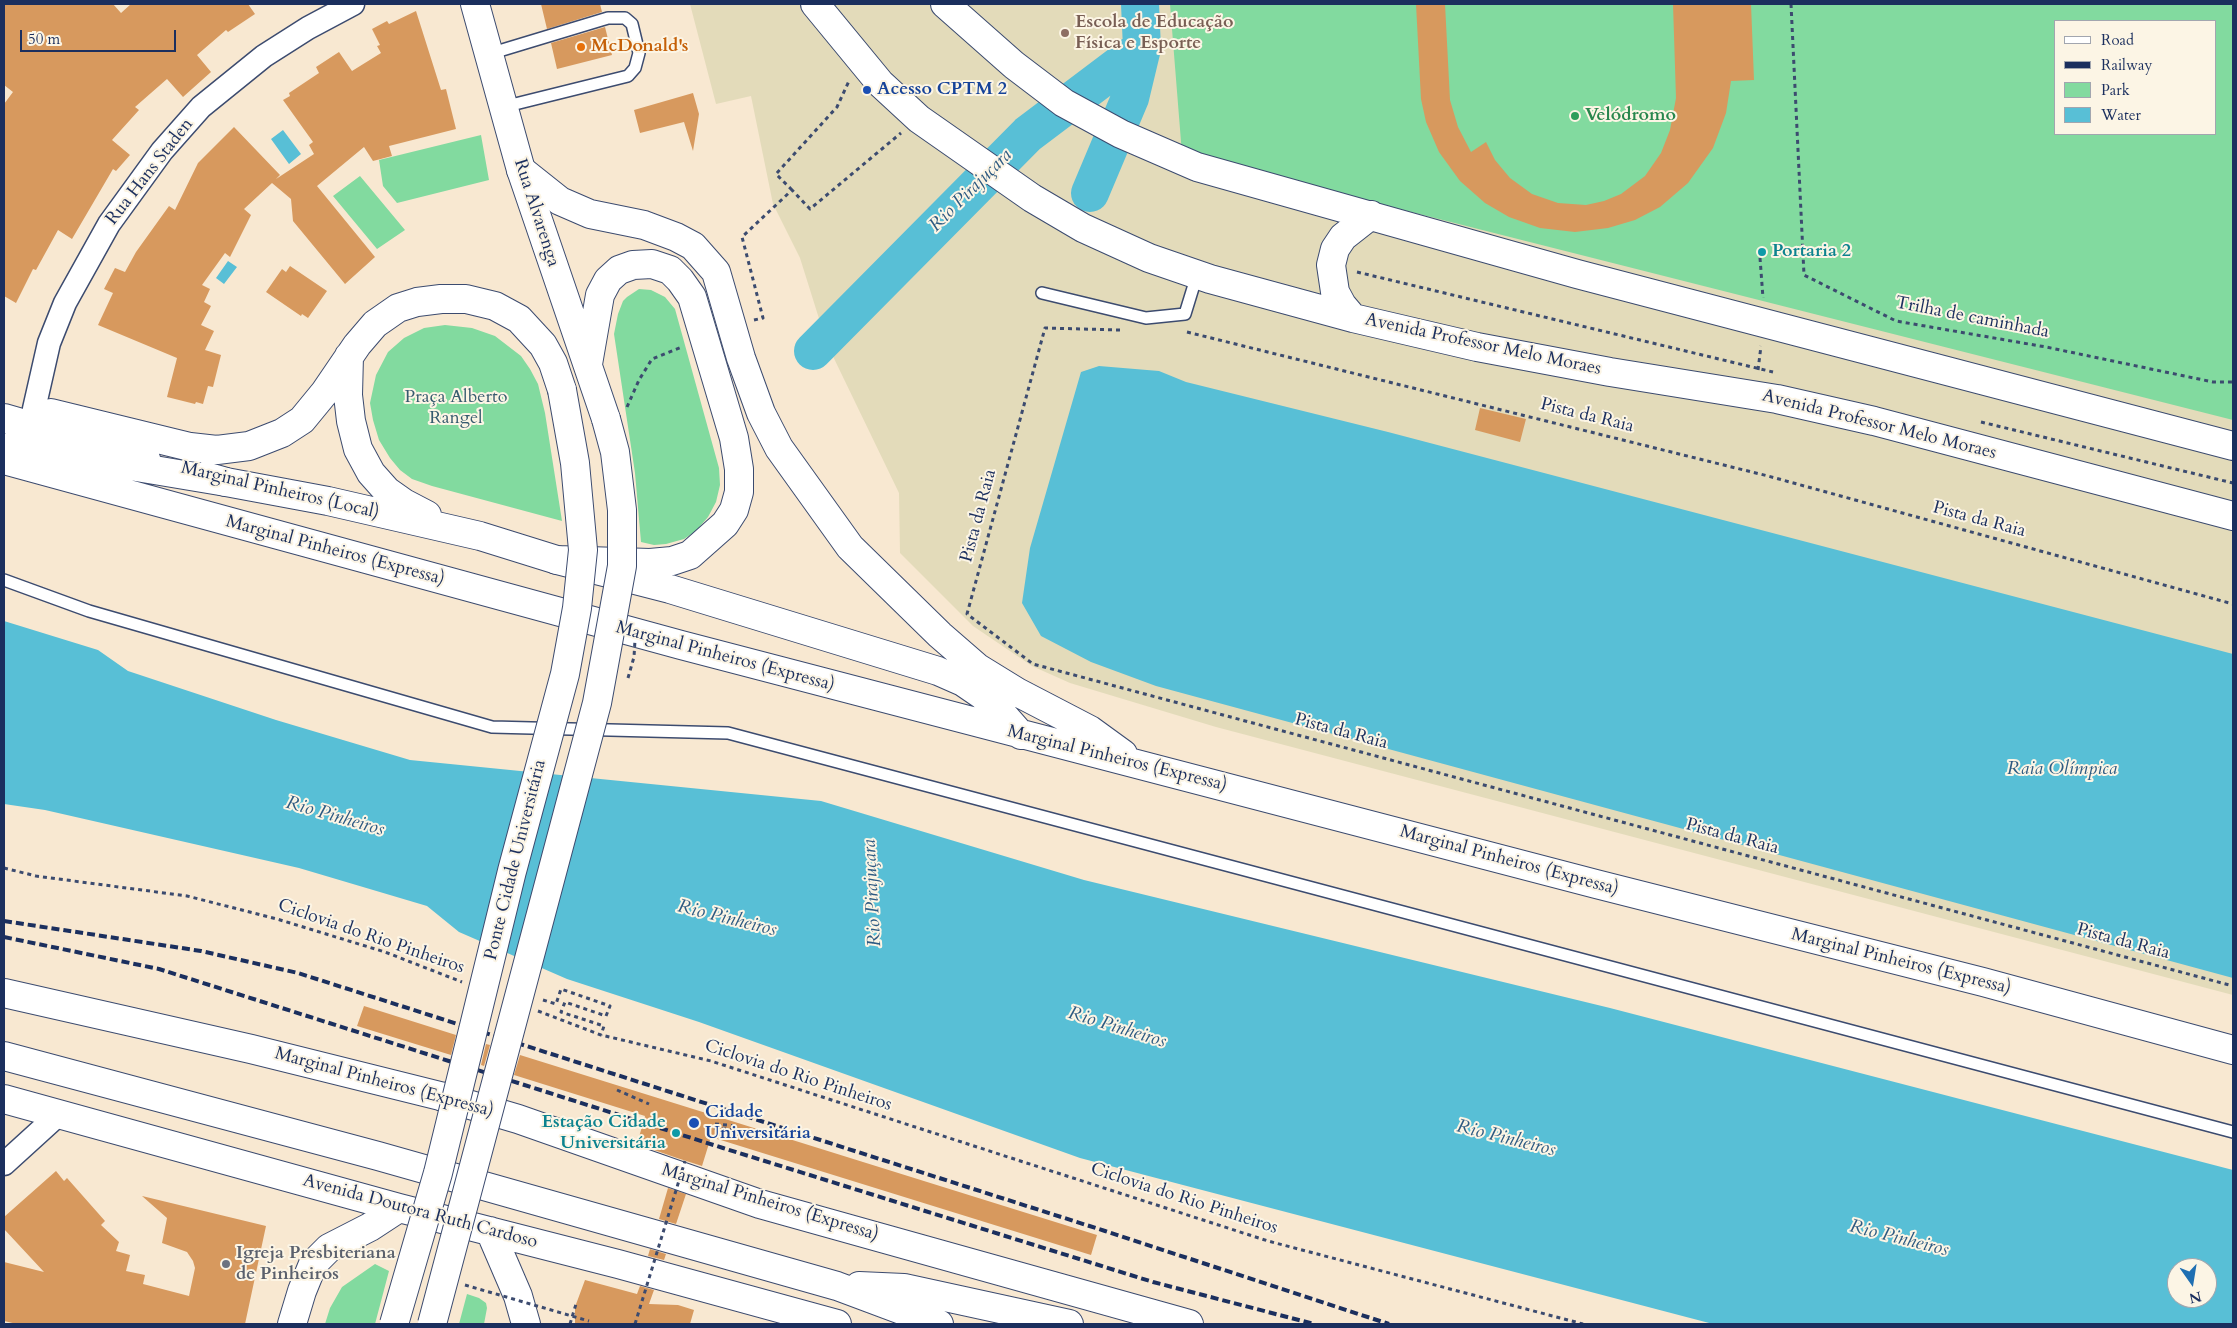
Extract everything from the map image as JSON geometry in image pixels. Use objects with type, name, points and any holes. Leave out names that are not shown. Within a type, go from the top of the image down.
[{"type":"main road","name":"Rua Alvarenga","points":[[475,4],[521,170],[588,364],[616,416]]},
{"type":"main road","name":"Avenida Professor Melo Moraes","points":[[814,4],[880,83],[919,119],[1032,198],[1083,228],[1149,258],[1197,274],[1353,318],[1477,347],[1610,372],[1753,395],[1874,421],[2233,516]]},
{"type":"main road","points":[[945,4],[1014,64],[1064,103],[1121,134],[1197,167],[1576,274],[2233,446]]},
{"type":"main road","points":[[521,170],[560,201],[590,214],[644,225],[676,237],[693,246],[716,272],[741,358],[761,413],[774,439],[805,487],[850,547],[940,635],[978,668],[1018,692],[1090,730],[1135,762]]},
{"type":"main road","points":[[1353,318],[1342,305],[1335,292],[1330,265],[1335,249],[1343,237],[1371,215]]},
{"type":"main road","points":[[557,560],[650,563],[672,561],[690,555],[725,524],[734,510],[739,492],[739,469],[734,438],[692,297],[670,270],[652,264],[633,264],[618,270],[608,280],[600,295],[588,364]]},
{"type":"main road","name":"Ponte Cidade Universitária","points":[[4,400],[190,447],[217,450],[249,446],[282,433],[302,420],[325,392],[348,356],[376,324],[398,308],[441,298],[466,299],[495,306],[519,319],[543,345],[553,362],[562,390],[574,463],[583,550],[577,608],[565,674],[512,871],[438,1173],[394,1324]]},
{"type":"main road","points":[[348,356],[348,394],[351,421],[358,449],[371,474],[387,491],[404,503],[480,536]]},
{"type":"main road","points":[[432,1324],[597,703],[622,566],[622,510],[615,452],[616,416]]},
{"type":"main road","name":"Marginal Pinheiros (Local)","points":[[4,418],[226,482],[328,501],[480,536],[557,560]]},
{"type":"main road","points":[[4,445],[226,482]]},
{"type":"main road","name":"Marginal Pinheiros (Expressa)","points":[[4,460],[513,601],[1020,735],[1135,762],[1606,887],[1992,985],[2233,1050]]},
{"type":"main road","points":[[557,560],[670,589],[938,671],[963,682],[982,696],[999,710],[1020,735]]},
{"type":"main road","name":"Marginal Pinheiros (Expressa)","points":[[4,993],[251,1049],[424,1091],[518,1120],[760,1204],[1172,1323]]},
{"type":"main road","points":[[4,1056],[386,1158],[838,1286],[939,1324]]},
{"type":"main road","name":"Avenida Doutora Ruth Cardoso","points":[[4,1099],[399,1208],[837,1324]]},
{"type":"main road","points":[[292,1324],[302,1290],[313,1264],[329,1248],[370,1227],[399,1208]]},
{"type":"main road","points":[[490,1231],[518,1296],[526,1324]]},
{"type":"main road","points":[[838,1286],[904,1288],[1069,1324]]},
{"type":"street","name":"Rua Hans Staden","points":[[34,409],[49,343],[65,303],[109,224],[162,151],[201,107],[264,56],[308,28],[353,4]]},
{"type":"street","points":[[4,1164],[59,1114]]},
{"type":"lane","points":[[489,54],[608,18],[625,18],[632,24],[639,53],[635,68],[628,76],[503,107]]},
{"type":"lane","points":[[1042,293],[1146,318],[1185,314],[1197,274]]},
{"type":"lane","points":[[4,580],[90,611],[492,727],[728,732],[2233,1132]]},
{"type":"path","name":"Trilha de caminhada","points":[[1791,4],[1804,275],[1896,321],[2046,347],[2213,382],[2233,382]]},
{"type":"path","points":[[859,57],[837,107],[776,174],[810,209],[919,119]]},
{"type":"path","points":[[732,326],[763,318],[742,237],[792,190]]},
{"type":"path","points":[[1753,395],[1765,323],[1760,258]]},
{"type":"path","name":"Pista da Raia","points":[[1122,330],[1045,328],[967,614],[1033,664],[2233,986]]},
{"type":"path","name":"Pista da Raia","points":[[1180,331],[1768,476],[2233,604]]},
{"type":"path","points":[[616,416],[652,359],[704,338]]},
{"type":"path","name":"Ciclovia do Rio Pinheiros","points":[[4,868],[36,876],[187,896],[277,919],[385,952],[466,983]]},
{"type":"path","points":[[543,1000],[556,1004],[561,989],[610,1006],[606,1016],[565,1002],[561,1012],[604,1026],[600,1035]]},
{"type":"path","name":"Ciclovia do Rio Pinheiros","points":[[538,1010],[600,1035],[711,1061],[1268,1241],[1583,1324]]},
{"type":"path","points":[[617,1090],[649,1104]]},
{"type":"path","points":[[714,1126],[737,1128]]},
{"type":"path","points":[[635,1324],[685,1160]]},
{"type":"path","points":[[444,1279],[589,1321]]},
{"type":"path","points":[[570,1324],[576,1304]]},
{"type":"shaded area","points":[[690,4],[2233,4],[2233,995],[1216,727],[1070,683],[1032,666],[973,626],[900,553],[899,493],[827,344],[800,258],[773,204],[751,96],[716,104]]},
{"type":"green space","points":[[1170,4],[2233,4],[2233,420],[1182,154]]},
{"type":"green space","points":[[481,135],[489,180],[397,203],[383,186],[379,160]]},
{"type":"green space","points":[[360,176],[405,230],[377,249],[333,196]]},
{"type":"green space","points":[[639,289],[651,290],[665,297],[675,309],[719,468],[720,485],[716,502],[708,517],[696,531],[684,539],[654,545],[641,542],[635,473],[614,334],[623,301]]},
{"type":"green space","name":"Praça Alberto Rangel","points":[[445,325],[472,328],[495,336],[521,356],[530,369],[538,384],[545,413],[562,521],[412,479],[400,470],[379,440],[370,403],[376,375],[388,352],[404,338],[424,328]]},
{"type":"green space","points":[[375,1264],[389,1271],[375,1324],[325,1324],[330,1308],[342,1287]]},
{"type":"green space","points":[[467,1294],[479,1298],[486,1303],[484,1324],[459,1324]]},
{"type":"water","points":[[1123,4],[1158,4],[1160,41],[1147,105],[1111,92],[1123,56]]},
{"type":"water","points":[[283,130],[301,154],[289,164],[271,139]]},
{"type":"water","points":[[228,261],[237,267],[224,284],[216,278]]},
{"type":"water","name":"Raia Olímpica","points":[[1099,366],[1159,371],[1186,382],[1388,432],[2233,654],[2233,978],[1156,686],[1091,662],[1041,636],[1022,603],[1030,548],[1081,372]]},
{"type":"water","name":"Rio Pinheiros","points":[[4,621],[98,650],[128,671],[276,720],[410,760],[821,801],[1084,880],[1610,1008],[2233,1170],[2233,1324],[1713,1324],[1080,1158],[699,1022],[567,979],[459,932],[427,906],[299,868],[45,810],[4,804]]},
{"type":"building","points":[[4,4],[113,4],[121,13],[131,4],[248,4],[255,14],[228,32],[226,30],[197,55],[211,72],[183,97],[167,79],[135,107],[139,110],[112,140],[130,155],[116,171],[113,169],[72,239],[58,230],[36,270],[33,269],[16,303],[4,296],[4,104],[13,92],[4,85]]},
{"type":"building","points":[[541,4],[600,4],[602,12],[547,29]]},
{"type":"building","points":[[1416,4],[1445,4],[1450,100],[1458,127],[1471,152],[1486,142],[1495,160],[1510,178],[1532,194],[1558,203],[1586,205],[1604,201],[1621,194],[1645,176],[1661,153],[1670,130],[1676,98],[1673,4],[1751,4],[1754,80],[1731,81],[1726,113],[1713,148],[1688,183],[1660,207],[1635,220],[1608,228],[1575,232],[1540,228],[1509,217],[1485,203],[1460,181],[1439,152],[1426,122],[1421,99]]},
{"type":"building","points":[[416,11],[441,90],[446,89],[456,129],[389,146],[392,156],[373,161],[364,147],[317,186],[375,257],[345,284],[293,221],[291,199],[272,183],[244,209],[251,215],[230,257],[225,253],[202,285],[210,289],[204,302],[211,306],[201,325],[214,331],[205,350],[221,355],[213,387],[208,386],[203,404],[196,402],[195,404],[167,397],[177,358],[98,325],[113,293],[104,289],[115,268],[125,272],[136,252],[169,206],[175,210],[198,163],[234,127],[280,175],[276,179],[314,154],[309,145],[313,142],[283,100],[290,96],[289,93],[319,73],[316,67],[339,52],[352,71],[381,53],[377,46],[380,45],[372,29],[387,21],[389,24]]},
{"type":"building","name":"McDonald's","points":[[605,27],[612,55],[557,69],[551,43]]},
{"type":"building","points":[[693,93],[699,114],[693,151],[684,122],[640,133],[634,110]]},
{"type":"building","points":[[290,266],[327,291],[308,318],[302,314],[301,316],[266,292],[282,269],[286,272]]},
{"type":"building","points":[[1480,408],[1526,419],[1520,442],[1475,430]]},
{"type":"building","points":[[364,1006],[456,1035],[451,1055],[357,1026]]},
{"type":"building","points":[[486,1044],[490,1045],[484,1066],[481,1065]]},
{"type":"building","points":[[520,1055],[1097,1235],[1091,1255],[711,1137],[702,1166],[637,1144],[645,1116],[514,1075]]},
{"type":"building","points":[[56,1171],[64,1181],[67,1178],[105,1221],[101,1225],[119,1242],[116,1251],[130,1255],[126,1271],[145,1275],[143,1284],[189,1296],[195,1268],[187,1252],[162,1243],[167,1218],[142,1196],[266,1226],[245,1324],[17,1324],[4,1321],[4,1262],[44,1272],[4,1229],[4,1217]]},
{"type":"building","points":[[668,1188],[686,1194],[676,1224],[659,1219]]},
{"type":"building","points":[[650,1249],[666,1254],[664,1260],[648,1256]]},
{"type":"building","points":[[585,1280],[637,1294],[640,1286],[654,1290],[649,1304],[678,1305],[694,1310],[690,1324],[575,1324],[575,1307]]},
{"type":"waterway","name":"Rio Pirajuçara","points":[[1090,193],[1130,98],[1142,48],[1140,4]]},
{"type":"waterway","name":"Rio Pirajuçara","points":[[813,351],[1028,134],[1142,48]]},
{"type":"railway","points":[[4,921],[201,951],[298,973],[1105,1231],[1389,1324]]},
{"type":"railway","points":[[4,937],[159,969],[1153,1282],[1314,1324]]},
{"type":"place","name":"Escola de Educação Física e Esporte","points":[[1065,33]]},
{"type":"place","name":"McDonald's","points":[[581,47]]},
{"type":"place","name":"Acesso CPTM 2","points":[[867,90]]},
{"type":"place","name":"Velódromo","points":[[1575,116]]},
{"type":"place","name":"Portaria 2","points":[[1762,252]]},
{"type":"place","name":"Cidade Universitária","points":[[694,1123]]},
{"type":"place","name":"Estação Cidade Universitária","points":[[676,1133]]},
{"type":"place","name":"Igreja Presbiteriana de Pinheiros","points":[[226,1264]]}]
